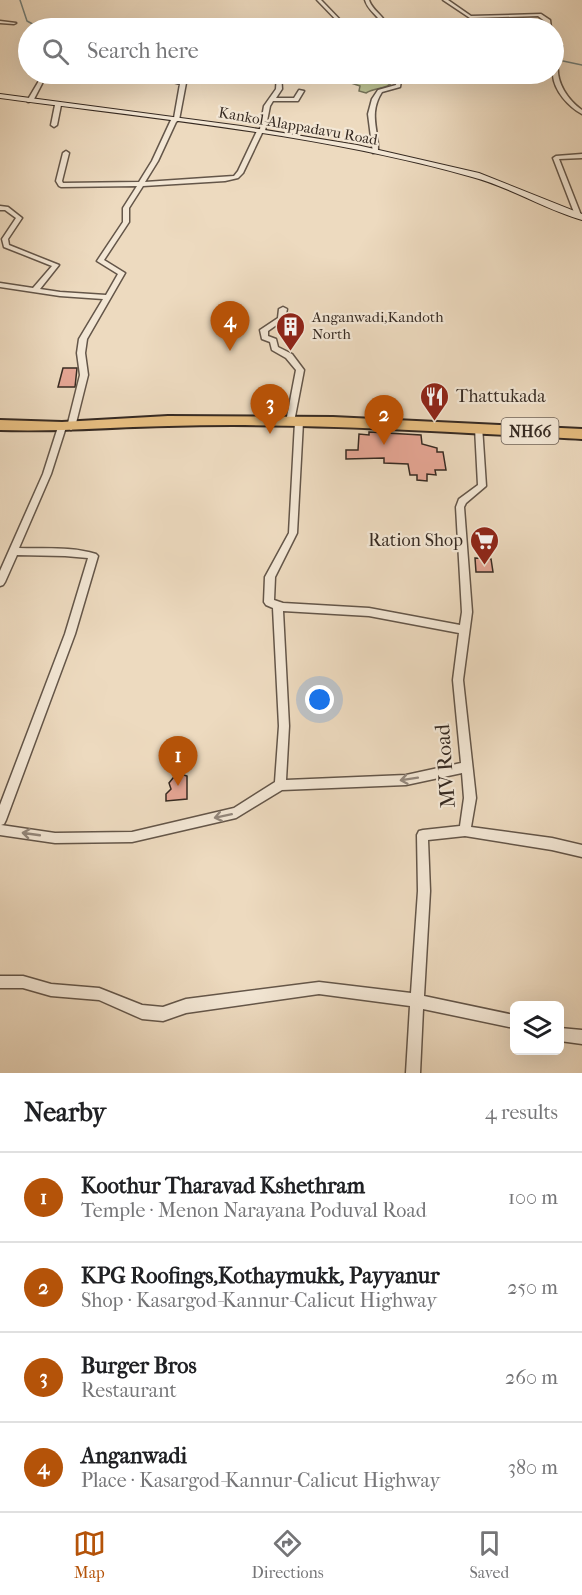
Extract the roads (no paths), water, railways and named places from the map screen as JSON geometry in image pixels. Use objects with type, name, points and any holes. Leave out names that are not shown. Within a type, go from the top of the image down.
[{"type":"highway","name":"NH66","points":[[1,427],[66,427],[168,421],[295,422],[582,434]]},
{"type":"main road","name":"Kankol-Alappadavu Road","points":[[0,96],[261,131],[375,152],[476,175],[580,216]]},
{"type":"street","points":[[319,0],[336,18]]},
{"type":"street","points":[[367,0],[369,7],[381,18]]},
{"type":"street","points":[[445,0],[470,17],[539,15],[544,18]]},
{"type":"street","points":[[0,22],[14,23]]},
{"type":"street","points":[[30,100],[39,84]]},
{"type":"street","points":[[0,582],[47,474],[84,375],[81,353],[83,339],[122,273],[100,261],[126,222],[126,208],[175,120],[183,84]]},
{"type":"street","points":[[66,153],[59,180],[61,185],[141,184],[236,177],[261,131],[267,105],[279,89],[279,84]]},
{"type":"street","points":[[375,152],[376,138],[369,118],[371,109],[380,91],[398,87],[398,84]]},
{"type":"street","points":[[560,84],[569,103],[582,112]]},
{"type":"street","points":[[271,99],[296,100],[301,91]]},
{"type":"street","points":[[54,125],[58,105]]},
{"type":"street","points":[[580,216],[556,158],[582,156]]},
{"type":"street","points":[[0,208],[6,208],[19,218],[5,239],[6,246],[56,265],[35,290]]},
{"type":"street","points":[[0,285],[108,297]]},
{"type":"street","points":[[283,309],[281,319],[264,330],[265,337],[273,341],[275,348],[289,356],[300,370],[295,422],[292,533],[270,577],[269,602],[278,606],[369,612],[464,630]]},
{"type":"street","name":"MV Road","points":[[413,1073],[424,891],[423,835],[465,831],[470,798],[458,680],[467,612],[460,507],[462,501],[482,486],[478,428]]},
{"type":"street","points":[[0,820],[70,634],[93,556],[82,552],[13,551]]},
{"type":"street","points":[[278,606],[284,726],[280,785]]},
{"type":"street","points":[[0,830],[55,838],[132,837],[236,813],[280,785],[406,780],[466,767]]},
{"type":"street","points":[[465,831],[552,844],[582,851]]},
{"type":"street","points":[[0,982],[23,982],[51,990],[99,994],[142,1012],[163,1014],[186,1006],[319,988],[419,1001],[510,1021]]},
{"type":"street","points":[[564,1035],[582,1037]]},
{"type":"waterway","points":[[20,0],[26,18]]},
{"type":"waterway","points":[[564,61],[582,65]]},
{"type":"place","name":"Anganwadi","points":[[230,351]]},
{"type":"place","name":"Anganwadi,Kandoth North","points":[[291,352]]},
{"type":"place","name":"Thattukada","points":[[435,422]]},
{"type":"place","name":"Burger Bros","points":[[270,434]]},
{"type":"place","name":"KPG Roofings,Kothaymukk, Payyanur","points":[[384,445]]},
{"type":"place","name":"Ration Shop","points":[[484,566]]},
{"type":"place","name":"Koothur Tharavad Kshethram","points":[[178,786]]}]
